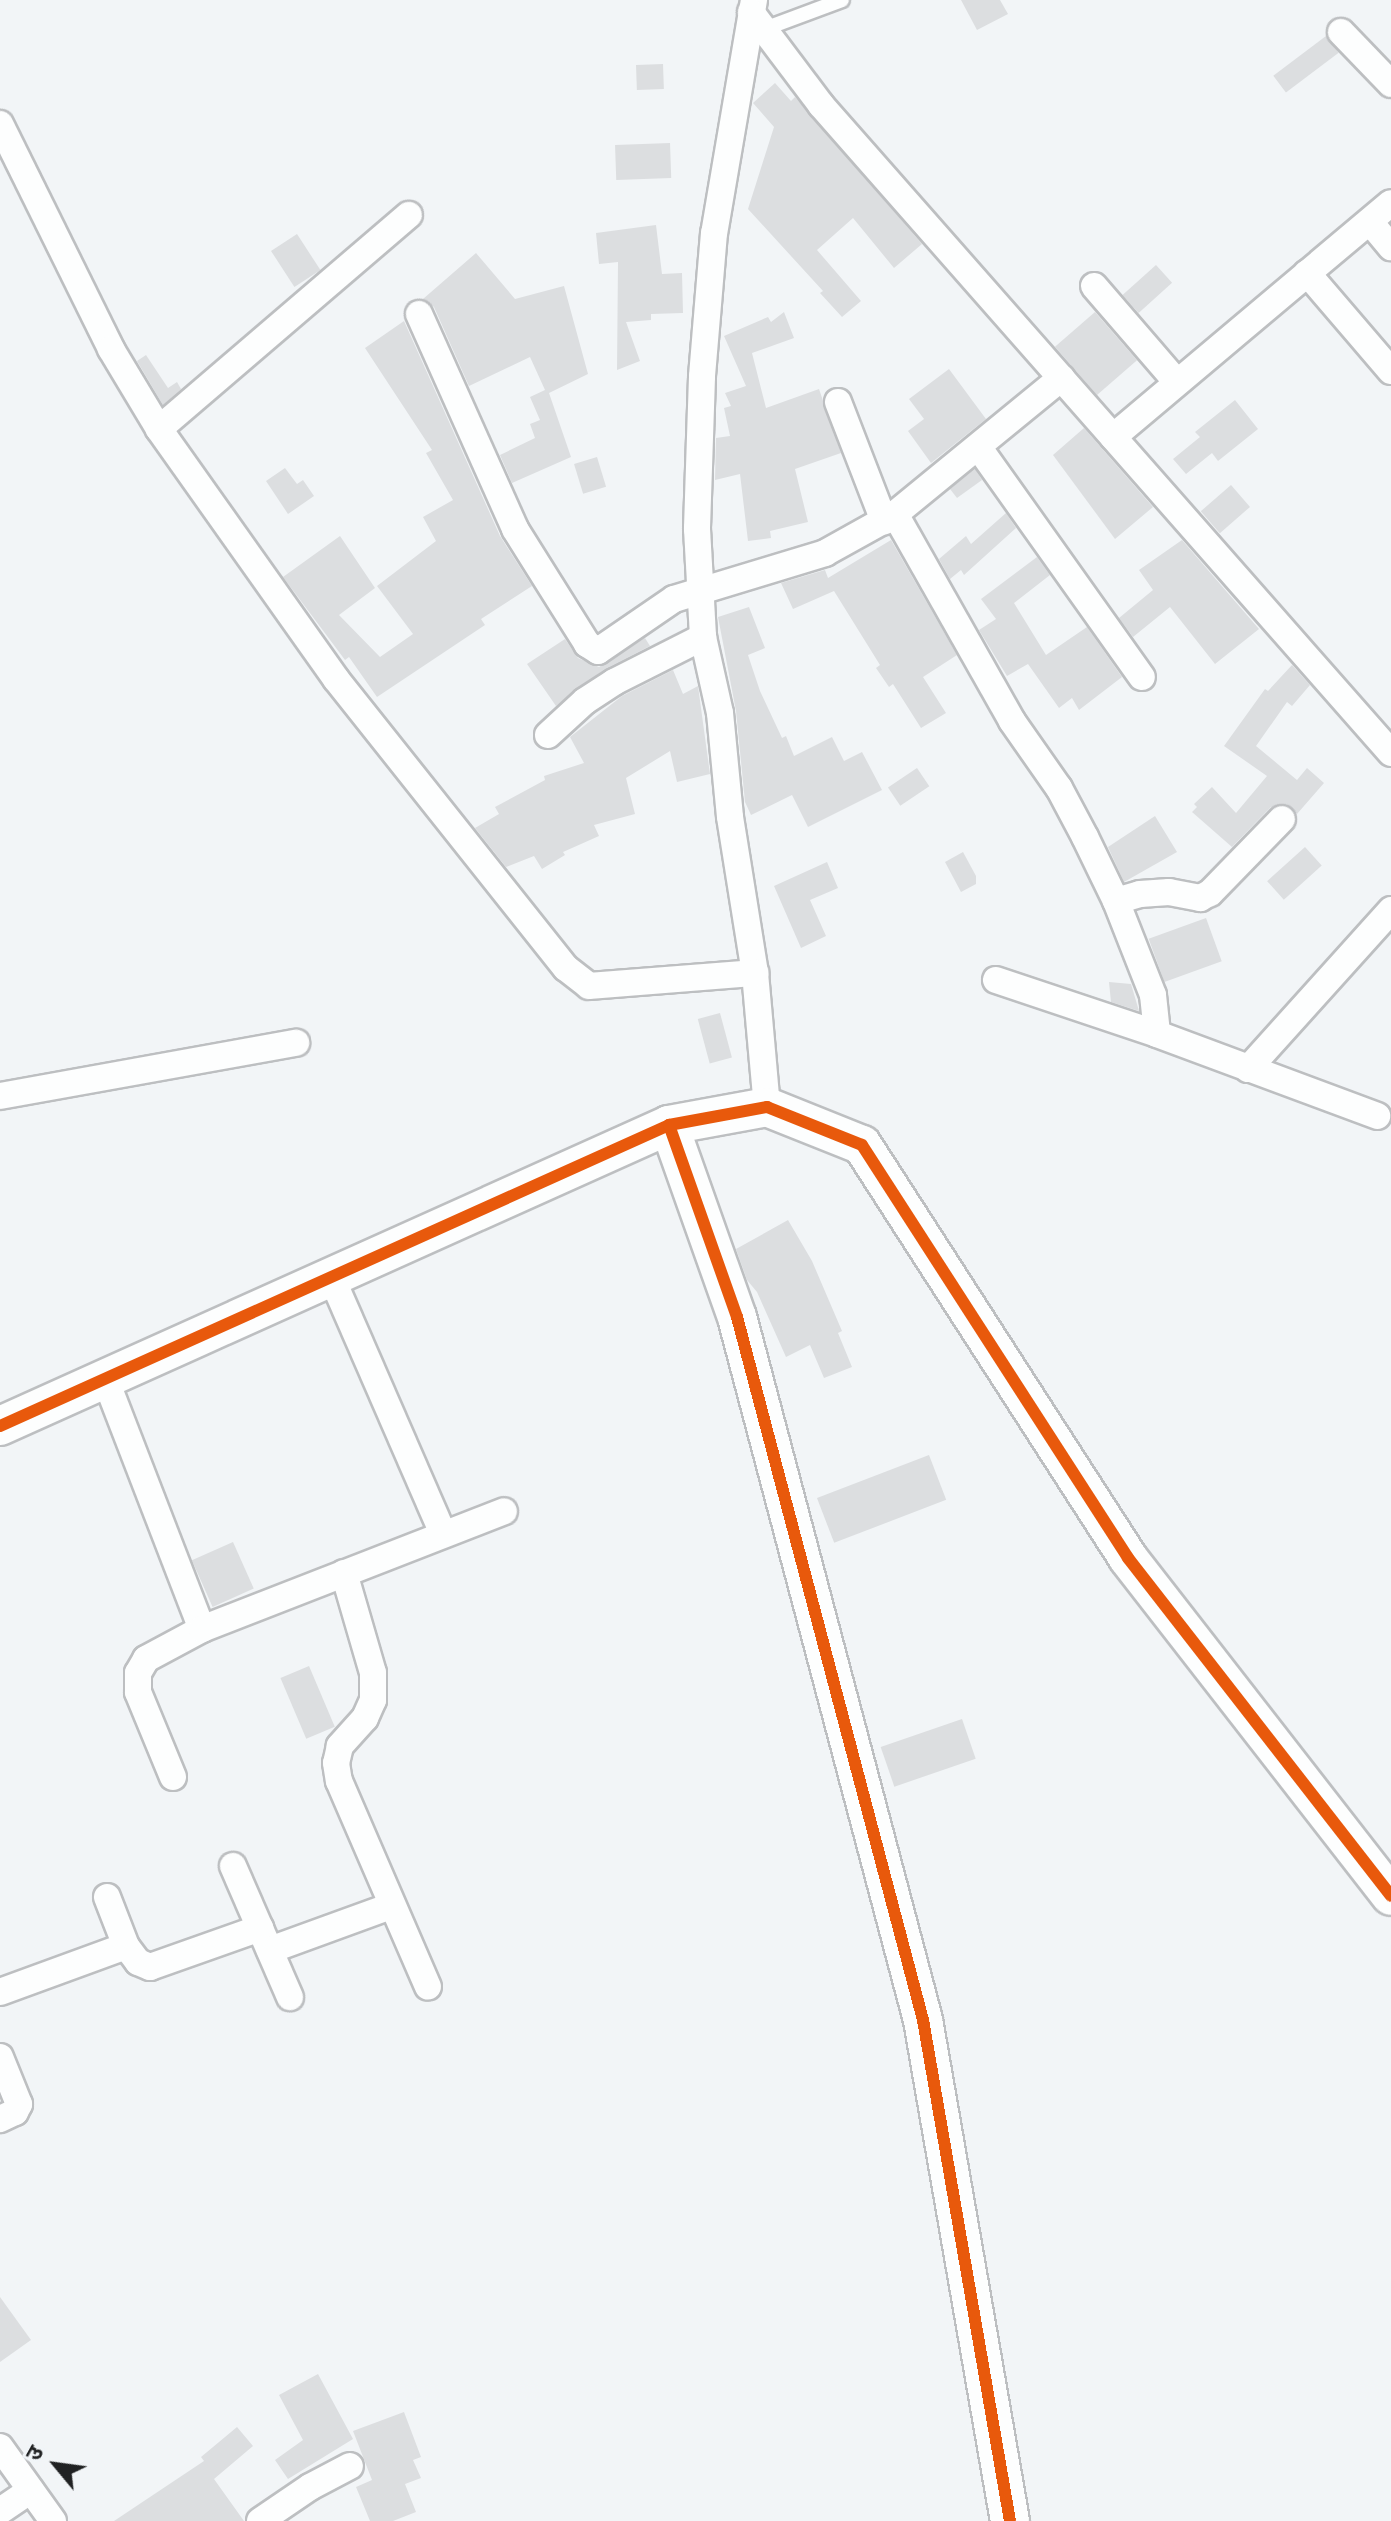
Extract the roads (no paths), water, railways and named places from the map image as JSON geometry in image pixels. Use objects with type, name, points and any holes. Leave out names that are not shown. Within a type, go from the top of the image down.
[{"type":"street","points":[[756,14],[821,105],[1391,753]]},
{"type":"street","points":[[756,14],[714,233],[702,377],[698,589],[703,637],[720,713],[730,817],[755,973],[767,1107]]},
{"type":"street","points":[[1341,32],[1391,84]]},
{"type":"street","points":[[0,124],[111,349],[159,429],[336,679],[578,981],[589,986],[606,986],[755,973]]},
{"type":"street","points":[[1113,437],[1391,203]]},
{"type":"street","points":[[159,429],[409,215]]},
{"type":"street","points":[[1370,222],[1391,247]]},
{"type":"street","points":[[1307,273],[1391,371]]},
{"type":"street","points":[[1094,286],[1177,382]]},
{"type":"street","points":[[419,314],[499,499],[544,579],[592,650],[606,646],[649,614],[698,589],[770,572],[825,553],[889,517],[979,448],[1061,378]]},
{"type":"street","points":[[838,402],[889,517],[1012,721],[1059,788],[1116,901],[1153,995],[1157,1034]]},
{"type":"street","points":[[979,448],[1142,677]]},
{"type":"street","points":[[548,735],[585,701],[614,682],[703,637]]},
{"type":"street","points":[[1116,901],[1140,894],[1169,892],[1200,898],[1210,893],[1282,819]]},
{"type":"street","points":[[1248,1069],[1391,910]]},
{"type":"street","points":[[996,980],[1157,1034],[1377,1116]]},
{"type":"street","points":[[0,1096],[296,1043]]},
{"type":"street","points":[[0,1426],[669,1125],[767,1107],[862,1145],[1128,1558],[1391,1896]]},
{"type":"street","points":[[669,1125],[737,1317],[923,2020],[1010,2521]]},
{"type":"street","points":[[331,1276],[443,1533]]},
{"type":"street","points":[[105,1378],[202,1629]]},
{"type":"street","points":[[173,1777],[138,1692],[138,1673],[146,1659],[202,1629],[504,1511]]},
{"type":"street","points":[[344,1573],[373,1673],[373,1700],[365,1718],[340,1746],[336,1763],[339,1781],[428,1987]]},
{"type":"street","points":[[233,1866],[290,1997]]},
{"type":"street","points":[[107,1897],[126,1946],[138,1962],[150,1967],[391,1906]]},
{"type":"street","points":[[0,1992],[126,1946]]},
{"type":"street","points":[[0,2057],[19,2104],[15,2112],[0,2119]]},
{"type":"street","points":[[0,2447],[53,2521]]},
{"type":"street","points":[[260,2521],[350,2466]]},
{"type":"street","points":[[0,2511],[31,2490]]},
{"type":"lane","points":[[756,14],[842,0]]}]
